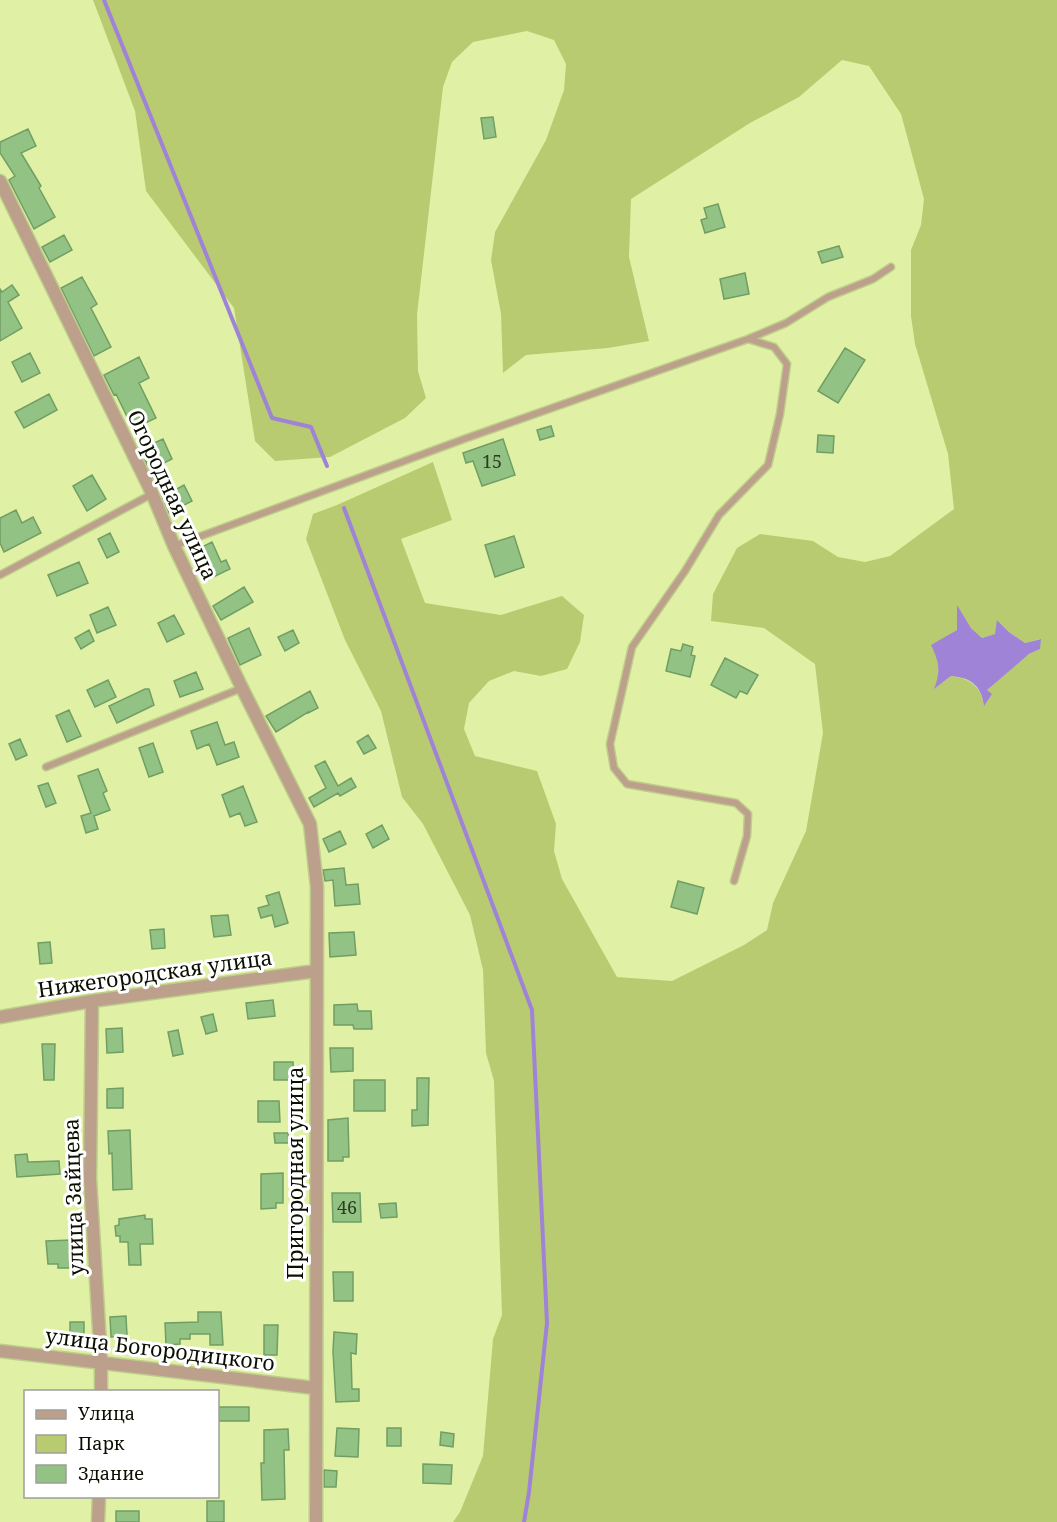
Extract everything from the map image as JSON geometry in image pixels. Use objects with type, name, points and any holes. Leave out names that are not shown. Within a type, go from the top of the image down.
[{"type":"street","name":"Огородная улица","points":[[0,182],[152,493],[174,546],[242,688],[310,824]]},
{"type":"street","name":"Пригородная улица","points":[[310,824],[317,887],[316,1522]]},
{"type":"street","name":"Нижегородская улица","points":[[0,1017],[93,1001],[316,971]]},
{"type":"street","name":"улица Зайцева","points":[[93,1001],[90,1179],[101,1390]]},
{"type":"street","name":"улица Богородицкого","points":[[0,1351],[315,1388]]},
{"type":"street","points":[[98,1522],[99,1498]]},
{"type":"lane","points":[[174,546],[453,443],[748,339],[786,322],[828,297],[873,279],[891,267]]},
{"type":"lane","points":[[734,881],[747,836],[748,814],[736,802],[627,784],[614,768],[610,744],[632,646],[685,571],[719,515],[768,465],[780,414],[787,364],[774,347],[748,339]]},
{"type":"lane","points":[[0,575],[152,493]]},
{"type":"lane","points":[[46,766],[242,688]]},
{"type":"green space","points":[[93,0],[1057,0],[1057,1522],[453,1522],[460,1512],[483,1456],[493,1339],[502,1315],[494,1081],[486,1053],[483,970],[470,915],[423,824],[402,797],[381,711],[345,640],[306,539],[313,514],[433,462],[452,520],[401,539],[425,603],[501,615],[562,596],[584,615],[580,642],[567,669],[541,676],[514,671],[489,681],[469,703],[464,729],[475,756],[537,771],[556,824],[554,851],[562,879],[617,977],[672,981],[744,945],[767,930],[773,903],[806,831],[823,733],[815,664],[764,628],[711,621],[713,594],[737,548],[760,534],[813,541],[838,557],[865,562],[890,556],[954,509],[948,454],[915,344],[911,316],[911,250],[921,225],[924,199],[901,114],[869,66],[842,60],[799,97],[750,123],[631,199],[629,257],[649,341],[608,348],[526,355],[503,373],[501,314],[491,260],[495,232],[546,140],[564,90],[566,64],[554,40],[527,31],[473,42],[452,62],[443,87],[417,315],[418,371],[426,398],[405,418],[330,457],[275,461],[255,441],[234,308],[146,191],[135,111]],"holes":[[[957,606],[971,628],[982,638],[996,634],[998,621],[1025,643],[1040,639],[1040,649],[1029,654],[987,690],[984,705],[977,688],[969,681],[951,676],[935,688],[939,676],[937,657],[943,639],[957,630]]]},
{"type":"shaded area","points":[[957,605],[971,628],[982,638],[995,634],[997,620],[1025,643],[1041,639],[1040,649],[1029,654],[987,690],[992,694],[984,706],[978,688],[964,679],[951,676],[934,689],[938,667],[931,645],[957,630]]},
{"type":"building","points":[[493,117],[496,137],[484,139],[481,118]]},
{"type":"building","points":[[28,129],[36,146],[21,153],[41,186],[39,188],[55,217],[34,229],[9,180],[15,176],[0,153],[0,142]]},
{"type":"building","points":[[718,204],[725,227],[705,233],[701,220],[707,218],[704,208]]},
{"type":"building","points":[[64,235],[72,250],[50,262],[42,247]]},
{"type":"building","points":[[839,246],[843,257],[822,263],[818,252]]},
{"type":"building","points":[[745,273],[749,294],[724,299],[720,279]]},
{"type":"building","points":[[82,277],[97,304],[91,308],[111,347],[94,356],[61,288]]},
{"type":"building","points":[[12,285],[19,295],[8,302],[22,328],[0,341],[0,289],[2,292]]},
{"type":"building","points":[[845,348],[865,360],[838,403],[818,391]]},
{"type":"building","points":[[30,353],[40,373],[22,382],[12,362]]},
{"type":"building","points":[[139,357],[149,378],[139,383],[156,418],[133,429],[104,375]]},
{"type":"building","points":[[49,394],[57,410],[24,428],[15,412]]},
{"type":"building","points":[[551,426],[554,436],[540,440],[537,430]]},
{"type":"building","points":[[818,435],[834,436],[833,453],[817,452]]},
{"type":"building","points":[[163,439],[172,459],[162,464],[175,490],[184,485],[192,501],[169,513],[144,458],[149,455],[145,447]]},
{"type":"building","points":[[503,439],[515,475],[482,486],[473,461],[466,463],[463,453]]},
{"type":"building","points":[[92,475],[106,499],[87,511],[73,486]]},
{"type":"building","points":[[16,510],[22,523],[33,517],[41,533],[4,552],[0,543],[0,518]]},
{"type":"building","points":[[110,533],[119,552],[107,558],[98,539]]},
{"type":"building","points":[[514,536],[524,567],[495,577],[485,545]]},
{"type":"building","points":[[212,542],[221,562],[226,560],[230,569],[203,582],[190,553]]},
{"type":"building","points":[[79,562],[88,583],[57,596],[48,575]]},
{"type":"building","points":[[244,587],[253,602],[221,620],[213,606]]},
{"type":"building","points":[[108,607],[116,625],[97,633],[90,615]]},
{"type":"building","points":[[174,615],[184,634],[167,642],[158,623]]},
{"type":"building","points":[[249,628],[261,655],[240,665],[228,638]]},
{"type":"building","points":[[89,630],[94,641],[81,649],[75,638]]},
{"type":"building","points":[[293,630],[299,643],[285,651],[278,637]]},
{"type":"building","points":[[683,644],[693,647],[691,655],[695,656],[690,677],[666,671],[671,649],[681,651]]},
{"type":"building","points":[[725,658],[758,675],[747,694],[740,691],[736,698],[711,685]]},
{"type":"building","points":[[196,672],[203,689],[180,697],[174,681]]},
{"type":"building","points":[[108,680],[116,697],[95,707],[87,690]]},
{"type":"building","points":[[149,689],[154,705],[117,723],[109,706]]},
{"type":"building","points":[[310,691],[318,708],[276,732],[266,716]]},
{"type":"building","points":[[69,710],[81,736],[67,742],[56,716]]},
{"type":"building","points":[[217,722],[225,745],[234,742],[239,757],[217,765],[209,744],[197,749],[191,731]]},
{"type":"building","points":[[368,735],[376,748],[364,754],[357,742]]},
{"type":"building","points":[[20,739],[27,755],[16,760],[9,744]]},
{"type":"building","points":[[153,743],[163,772],[149,777],[139,748]]},
{"type":"building","points":[[325,761],[338,786],[351,778],[356,787],[340,796],[338,793],[314,807],[309,798],[326,788],[315,766]]},
{"type":"building","points":[[98,769],[107,791],[103,793],[110,810],[94,816],[98,829],[86,833],[81,816],[91,813],[78,776]]},
{"type":"building","points":[[48,783],[56,803],[46,807],[38,786]]},
{"type":"building","points":[[243,786],[257,822],[245,826],[240,813],[230,817],[222,795]]},
{"type":"building","points":[[382,825],[389,839],[373,848],[366,834]]},
{"type":"building","points":[[340,831],[346,844],[329,852],[323,839]]},
{"type":"building","points":[[344,868],[346,885],[358,884],[360,904],[335,906],[333,880],[325,881],[323,870]]},
{"type":"building","points":[[678,881],[704,888],[697,914],[671,907]]},
{"type":"building","points":[[279,892],[288,923],[275,927],[272,915],[261,918],[258,908],[269,905],[266,896]]},
{"type":"building","points":[[228,915],[231,935],[214,937],[211,916]]},
{"type":"building","points":[[164,929],[165,948],[152,949],[150,930]]},
{"type":"building","points":[[354,932],[356,955],[330,957],[329,933]]},
{"type":"building","points":[[50,942],[52,963],[40,964],[38,943]]},
{"type":"building","points":[[273,1000],[275,1016],[248,1019],[246,1003]]},
{"type":"building","points":[[357,1004],[358,1011],[371,1011],[372,1029],[354,1029],[353,1025],[334,1025],[334,1005]]},
{"type":"building","points":[[213,1014],[217,1031],[206,1034],[201,1017]]},
{"type":"building","points":[[122,1028],[123,1052],[107,1053],[106,1029]]},
{"type":"building","points":[[178,1030],[183,1054],[173,1056],[168,1032]]},
{"type":"building","points":[[42,1044],[55,1044],[54,1080],[44,1080]]},
{"type":"building","points":[[330,1048],[353,1048],[353,1071],[331,1072]]},
{"type":"building","points":[[274,1062],[293,1062],[294,1080],[274,1080]]},
{"type":"building","points":[[417,1078],[429,1078],[428,1125],[412,1126],[412,1110],[417,1110]]},
{"type":"building","points":[[354,1080],[385,1080],[385,1111],[354,1111]]},
{"type":"building","points":[[123,1088],[123,1108],[107,1108],[107,1089]]},
{"type":"building","points":[[258,1101],[279,1101],[280,1122],[258,1122]]},
{"type":"building","points":[[348,1118],[349,1157],[343,1157],[343,1161],[328,1161],[328,1120]]},
{"type":"building","points":[[130,1130],[132,1189],[113,1190],[112,1153],[109,1154],[108,1131]]},
{"type":"building","points":[[274,1133],[288,1133],[289,1143],[275,1143]]},
{"type":"building","points":[[27,1154],[28,1162],[59,1161],[60,1174],[17,1177],[15,1155]]},
{"type":"building","points":[[283,1173],[283,1203],[276,1203],[276,1208],[261,1209],[261,1174]]},
{"type":"building","points":[[332,1193],[360,1193],[361,1222],[333,1222]]},
{"type":"building","points":[[396,1203],[397,1217],[381,1218],[379,1204]]},
{"type":"building","points":[[145,1215],[145,1219],[152,1219],[153,1244],[140,1244],[141,1265],[129,1265],[128,1242],[120,1242],[120,1236],[116,1236],[115,1226],[119,1225],[119,1219]]},
{"type":"building","points":[[71,1240],[72,1268],[58,1268],[58,1264],[48,1264],[46,1241]]},
{"type":"building","points":[[333,1272],[353,1272],[353,1301],[334,1301]]},
{"type":"building","points":[[198,1312],[221,1312],[223,1345],[210,1345],[210,1334],[190,1334],[190,1339],[180,1339],[180,1344],[166,1345],[165,1323],[198,1322]]},
{"type":"building","points":[[126,1316],[127,1336],[111,1337],[110,1317]]},
{"type":"building","points":[[70,1322],[84,1322],[84,1337],[70,1337]]},
{"type":"building","points":[[264,1325],[278,1325],[277,1355],[264,1355]]},
{"type":"building","points":[[334,1332],[357,1334],[356,1354],[351,1353],[352,1389],[359,1389],[359,1401],[336,1402]]},
{"type":"building","points":[[219,1407],[249,1407],[249,1421],[219,1421]]},
{"type":"building","points":[[337,1428],[359,1429],[358,1457],[335,1456]]},
{"type":"building","points":[[387,1428],[401,1428],[401,1446],[387,1446]]},
{"type":"building","points":[[288,1429],[289,1450],[284,1450],[285,1499],[262,1500],[261,1463],[264,1463],[264,1430]]},
{"type":"building","points":[[441,1432],[454,1434],[453,1447],[440,1445]]},
{"type":"building","points":[[423,1464],[452,1465],[451,1484],[423,1483]]},
{"type":"building","points":[[324,1470],[337,1471],[336,1487],[324,1487]]},
{"type":"building","points":[[207,1501],[224,1501],[224,1522],[207,1522]]},
{"type":"building","points":[[116,1511],[139,1511],[139,1522],[116,1522]]},
{"type":"waterway","points":[[104,0],[272,418],[311,427],[327,466]]},
{"type":"waterway","points":[[344,508],[532,1010],[547,1323],[524,1522]]}]
